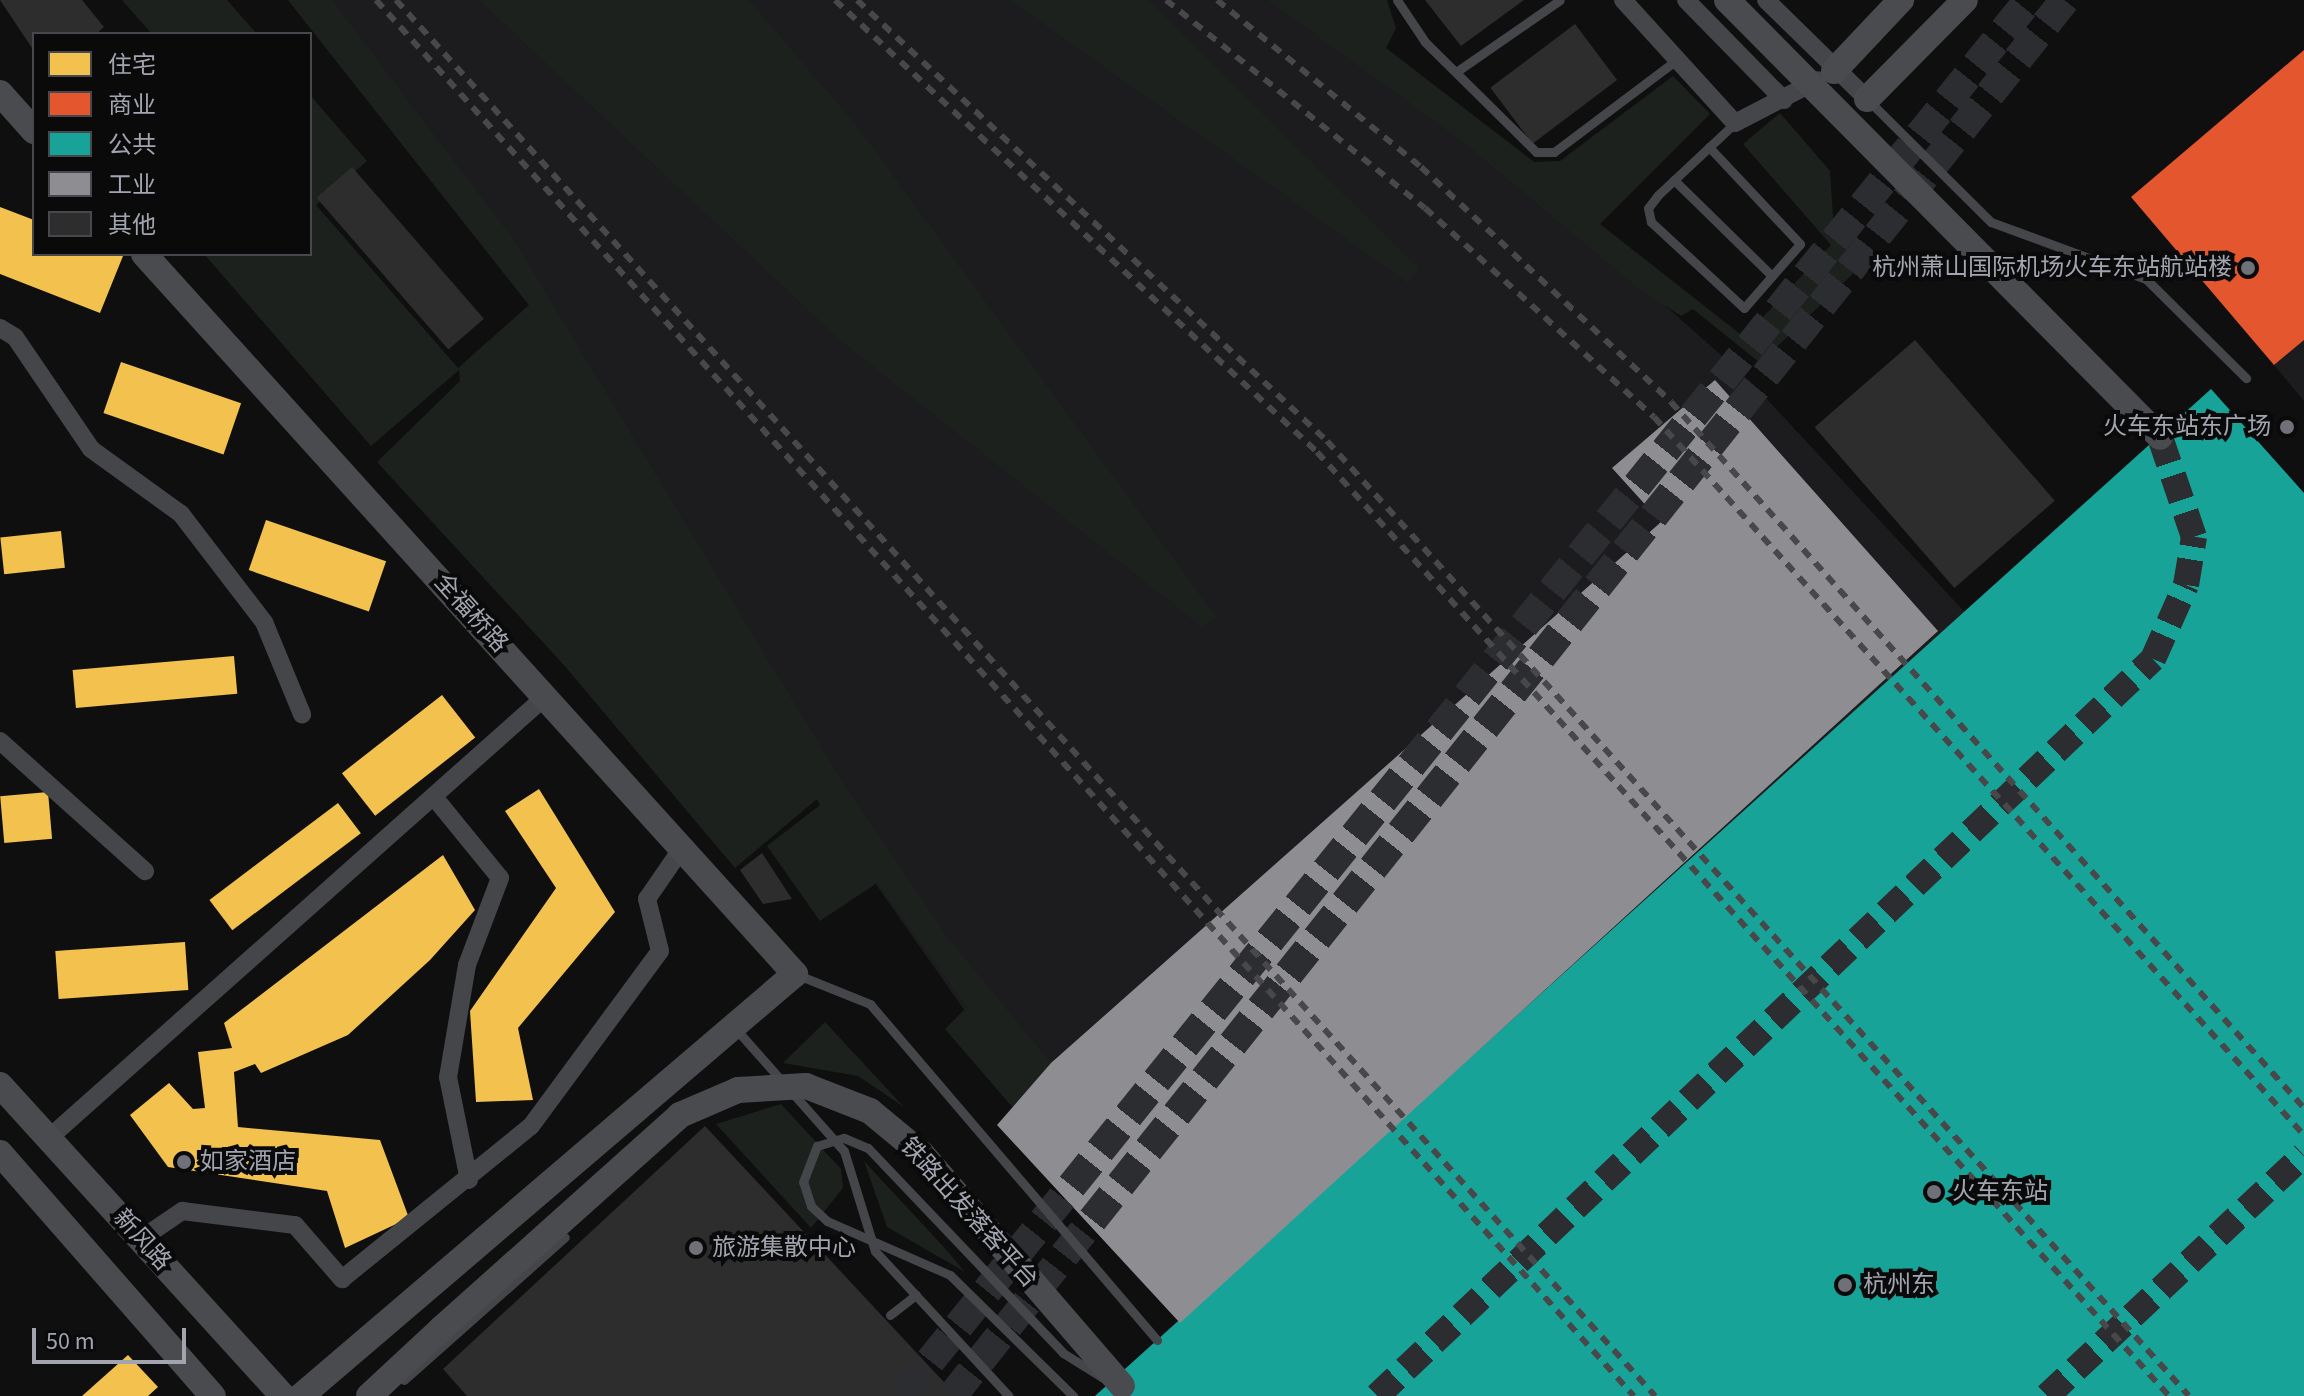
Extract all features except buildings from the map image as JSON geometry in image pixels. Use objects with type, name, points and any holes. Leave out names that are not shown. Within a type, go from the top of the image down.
[{"type":"main road","points":[[1727,0],[2160,437]]},
{"type":"main road","points":[[1834,71],[1901,0]]},
{"type":"main road","points":[[1867,99],[1965,0]]},
{"type":"main road","points":[[0,93],[32,129]]},
{"type":"main road","name":"全福桥路","points":[[146,256],[795,974]]},
{"type":"main road","points":[[301,1396],[795,974]]},
{"type":"main road","name":"新风路","points":[[0,1085],[283,1396]]},
{"type":"main road","name":"铁路出发落客平台","points":[[369,1396],[680,1115],[738,1090],[806,1086],[870,1111],[922,1154],[1122,1386]]},
{"type":"main road","name":"新风路","points":[[0,1153],[213,1396]]},
{"type":"street","points":[[1623,0],[1674,62],[1735,123],[1784,100],[1834,71]]},
{"type":"street","points":[[1686,0],[1784,100]]},
{"type":"street","points":[[1766,0],[1834,71],[1867,99]]},
{"type":"street","points":[[0,328],[15,337],[91,449],[181,514],[264,622],[302,714]]},
{"type":"street","points":[[49,1138],[546,696]]},
{"type":"street","points":[[0,741],[145,871]]},
{"type":"street","points":[[434,797],[500,878],[467,965],[448,1077],[469,1180]]},
{"type":"street","points":[[141,1239],[182,1211],[295,1225],[342,1279],[469,1180],[531,1126],[660,951],[647,899],[682,848]]},
{"type":"lane","points":[[1397,0],[1456,72],[1536,152],[1554,152],[1674,62]]},
{"type":"lane","points":[[1456,72],[1560,0]]},
{"type":"lane","points":[[1867,99],[1991,222],[2146,279],[2246,378]]},
{"type":"lane","points":[[1709,147],[1800,244],[1744,308],[1651,222],[1648,208],[1674,180],[1709,147],[1735,123]]},
{"type":"lane","points":[[1674,180],[1772,276]]},
{"type":"lane","points":[[795,974],[870,1004],[1157,1340]]},
{"type":"lane","points":[[735,1028],[844,1151],[875,1251],[1009,1396]]},
{"type":"lane","points":[[1073,1396],[950,1275],[827,1221],[811,1206],[803,1182],[817,1146],[844,1138],[868,1148],[1063,1353],[1089,1375],[1122,1386]]},
{"type":"lane","points":[[382,1396],[565,1237]]},
{"type":"lane","points":[[890,1315],[916,1295]]},
{"type":"shaded area","points":[[122,0],[227,0],[255,32],[150,32]]},
{"type":"shaded area","points":[[288,0],[1323,0],[1751,382],[2304,977],[1294,1396],[1022,1092],[820,805],[529,305]]},
{"type":"shaded area","points":[[288,0],[332,0],[513,239],[842,782],[948,938],[1051,1063],[1014,1109],[945,1029],[967,1007],[877,883],[820,921],[767,846],[820,805],[817,799],[735,868],[563,664],[377,462],[460,381],[459,370],[371,446],[206,256],[312,256],[312,97],[367,161],[316,205],[458,368],[529,305]]},
{"type":"shaded area","points":[[479,0],[749,0],[857,126],[1216,617],[1202,627],[841,341]]},
{"type":"shaded area","points":[[1010,0],[1148,0],[1419,269],[1408,283]]},
{"type":"shaded area","points":[[1268,0],[1387,0],[1396,28],[1386,48],[1534,162],[1560,161],[1673,76],[1710,114],[1600,224],[1744,337],[1831,245],[1743,144],[1780,113],[1830,171],[1834,230],[1862,265],[1760,363],[1693,309],[1681,316],[1638,288],[1466,144]]},
{"type":"shaded area","points":[[2304,338],[2304,401],[2274,365]]},
{"type":"shaded area","points":[[825,1022],[904,1107],[858,1076],[783,1063]]},
{"type":"shaded area","points":[[781,1104],[841,1169],[843,1188],[811,1228],[716,1124]]},
{"type":"shaded area","points":[[864,1161],[942,1245],[965,1272],[887,1227]]},
{"type":"tunnel","points":[[902,1396],[2029,0]]},
{"type":"tunnel","points":[[952,1396],[2065,0]]},
{"type":"tunnel","points":[[1377,1396],[2153,659],[2186,585],[2194,537],[2160,437]]},
{"type":"tunnel","points":[[2047,1396],[2304,1155]]},
{"type":"railway","points":[[376,0],[1634,1396]]},
{"type":"railway","points":[[396,0],[1655,1396]]},
{"type":"railway","points":[[835,0],[1317,452],[2169,1396]]},
{"type":"railway","points":[[857,0],[1327,441],[2189,1396]]},
{"type":"railway","points":[[1166,0],[1425,208],[1654,417],[2304,1135]]},
{"type":"railway","points":[[1217,0],[1421,167],[1671,402],[2304,1108]]},
{"type":"place","name":"杭州萧山国际机场火车东站航站楼","points":[[2248,268]]},
{"type":"place","name":"火车东站东广场","points":[[2287,427]]},
{"type":"place","name":"如家酒店","points":[[184,1162]]},
{"type":"place","name":"火车东站","points":[[1934,1192]]},
{"type":"place","name":"旅游集散中心","points":[[696,1248]]},
{"type":"place","name":"杭州东","points":[[1845,1285]]}]
